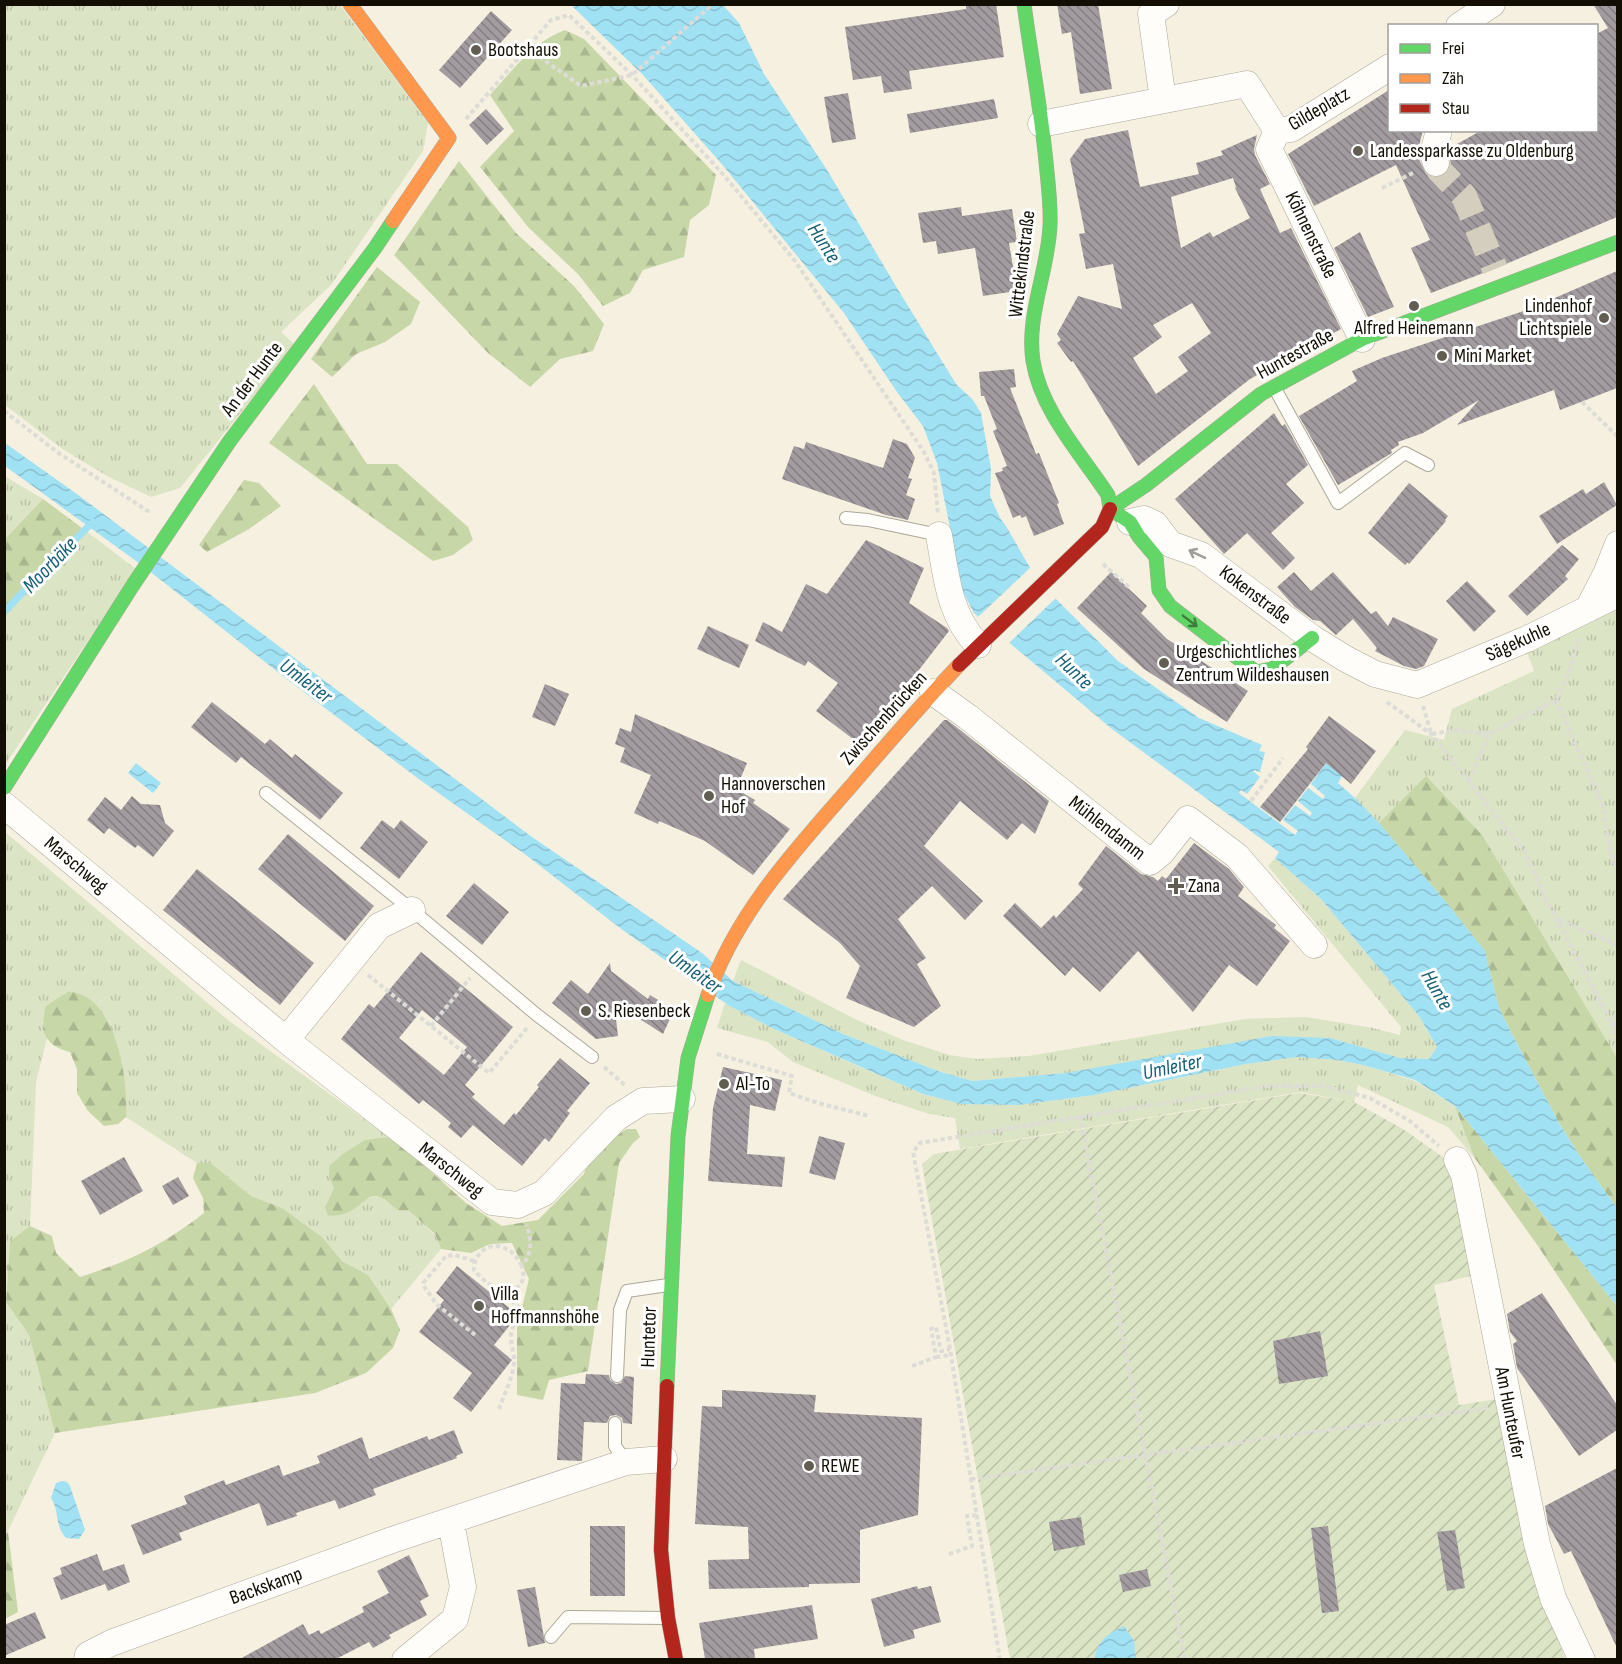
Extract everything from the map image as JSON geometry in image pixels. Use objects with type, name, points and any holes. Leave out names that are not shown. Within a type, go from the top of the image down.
[{"type":"street","points":[[350,4],[449,138]]},
{"type":"street","name":"Wittekindstraße","points":[[1024,4],[1049,194],[1050,226],[1036,311],[1033,360],[1040,385],[1052,411],[1120,516],[1156,557],[1159,590],[1170,606],[1256,672],[1272,669],[1312,638]]},
{"type":"street","points":[[1162,100],[1151,14],[1166,4]]},
{"type":"street","points":[[1462,24],[1492,4]]},
{"type":"street","name":"Gildeplatz","points":[[1041,124],[1247,84],[1277,131],[1290,129],[1388,68]]},
{"type":"street","name":"Köhnenstraße","points":[[1277,131],[1269,149],[1362,339]]},
{"type":"street","points":[[1426,167],[1433,154],[1438,132]]},
{"type":"street","name":"An der Hunte","points":[[4,788],[133,585],[229,442],[375,248],[449,138]]},
{"type":"street","name":"Huntestraße","points":[[1044,583],[1102,526],[1120,516],[1146,484],[1261,394],[1362,339],[1499,277],[1617,242]]},
{"type":"street","name":"Kokenstraße","points":[[1120,516],[1144,519],[1155,524],[1170,544],[1201,555],[1312,638],[1346,659],[1375,674],[1417,685]]},
{"type":"street","points":[[939,535],[951,603],[968,635],[986,638]]},
{"type":"street","points":[[1588,609],[1606,574],[1617,544]]},
{"type":"street","name":"Zwischenbrücken","points":[[700,1017],[712,982],[743,921],[778,873],[849,786],[933,692],[1044,583]]},
{"type":"street","name":"Sägekuhle","points":[[1417,685],[1527,639],[1617,594]]},
{"type":"street","name":"Mühlendamm","points":[[933,692],[968,717],[1150,862],[1161,853],[1188,819],[1237,856],[1314,945]]},
{"type":"street","name":"Marschweg","points":[[4,805],[286,1040],[492,1202],[518,1205],[544,1193],[616,1118],[643,1101],[682,1099]]},
{"type":"street","points":[[286,1040],[379,926],[412,910]]},
{"type":"street","name":"Huntetor","points":[[676,1659],[668,1618],[662,1550],[670,1284],[682,1099],[688,1058],[700,1017]]},
{"type":"street","name":"Am Hunteufer","points":[[1457,1160],[1464,1174],[1537,1544],[1553,1598],[1582,1659]]},
{"type":"street","name":"Backskamp","points":[[87,1659],[88,1655],[111,1643],[392,1540],[626,1462],[664,1459]]},
{"type":"street","points":[[405,1659],[455,1618],[464,1587],[451,1522]]},
{"type":"lane","points":[[1273,387],[1338,503],[1405,453],[1428,465]]},
{"type":"lane","points":[[846,518],[868,520],[939,535]]},
{"type":"lane","points":[[266,793],[412,910],[537,1015],[592,1057]]},
{"type":"lane","points":[[617,1376],[620,1310],[627,1291],[670,1284]]},
{"type":"lane","points":[[615,1423],[615,1446],[626,1462]]},
{"type":"lane","points":[[551,1637],[568,1617],[668,1618]]},
{"type":"path","points":[[527,48],[581,86],[632,75],[713,4]]},
{"type":"path","points":[[449,138],[551,20],[569,15],[626,68],[721,172],[795,261],[858,351],[924,452],[934,473],[939,535]]},
{"type":"path","points":[[626,68],[632,63]]},
{"type":"path","points":[[1382,188],[1426,167]]},
{"type":"path","points":[[1582,402],[1617,437]]},
{"type":"path","points":[[4,411],[57,452],[169,531]]},
{"type":"path","points":[[1588,609],[1569,672],[1556,700],[1489,734],[1456,730],[1431,734],[1525,852],[1613,1025],[1617,1048]]},
{"type":"path","points":[[1556,700],[1602,803],[1611,854],[1617,870]]},
{"type":"path","points":[[1469,780],[1489,734]]},
{"type":"path","points":[[1251,801],[1283,758]]},
{"type":"path","points":[[1558,920],[1617,945]]},
{"type":"path","points":[[351,961],[489,1073],[537,1015]]},
{"type":"path","points":[[431,1026],[479,967]]},
{"type":"path","points":[[1613,1025],[1617,1005]]},
{"type":"path","points":[[714,1065],[716,1054],[720,1054],[787,1073],[792,1076],[789,1093],[868,1116]]},
{"type":"path","points":[[592,1057],[643,1101]]},
{"type":"path","points":[[1000,1659],[950,1349],[913,1152],[920,1143],[1267,1086],[1324,1086],[1370,1098],[1410,1121],[1457,1160]]},
{"type":"path","points":[[1080,1116],[1185,1659]]},
{"type":"path","points":[[522,1266],[529,1257],[531,1240]]},
{"type":"path","points":[[497,1246],[506,1248],[516,1255],[522,1266],[524,1276],[521,1284],[513,1290],[504,1292],[495,1288],[474,1270],[474,1261],[478,1254],[486,1248],[497,1246]]},
{"type":"path","points":[[474,1261],[455,1255],[446,1256],[423,1283],[424,1289],[433,1297],[435,1303],[475,1335]]},
{"type":"path","points":[[499,1408],[510,1380],[514,1360],[511,1346],[512,1330],[520,1315],[520,1308],[507,1298],[504,1292]]},
{"type":"path","points":[[936,1357],[931,1329],[936,1327],[941,1351],[950,1349]]},
{"type":"path","points":[[912,1366],[936,1357],[951,1355]]},
{"type":"path","points":[[971,1479],[1509,1405]]},
{"type":"path","points":[[949,1554],[972,1546],[967,1516],[977,1515]]},
{"type":"green space","points":[[4,5],[340,5],[428,123],[423,151],[331,285],[281,332],[295,345],[180,488],[151,497],[107,476],[61,448],[5,405]]},
{"type":"green space","points":[[565,30],[584,39],[716,175],[709,205],[690,220],[684,257],[643,270],[630,293],[603,306],[578,274],[529,228],[480,167],[514,131],[490,95],[533,49]]},
{"type":"green space","points":[[459,161],[516,233],[574,286],[604,324],[593,351],[560,359],[530,387],[487,352],[394,255]]},
{"type":"green space","points":[[377,267],[420,302],[411,324],[385,342],[356,354],[332,377],[311,359]]},
{"type":"green space","points":[[314,384],[367,464],[397,464],[468,527],[473,540],[453,555],[433,561],[269,443]]},
{"type":"green space","points":[[4,476],[43,499],[5,539],[4,539]]},
{"type":"green space","points":[[244,480],[259,483],[281,506],[249,529],[207,552],[199,545]]},
{"type":"green space","points":[[43,499],[82,528],[5,609],[5,539]]},
{"type":"green space","points":[[86,531],[136,569],[5,765],[5,614]]},
{"type":"green space","points":[[1617,607],[1617,1208],[1446,902],[1355,798],[1405,730],[1444,740],[1452,709],[1534,671],[1527,652]]},
{"type":"green space","points":[[1426,776],[1482,835],[1617,1058],[1617,1208],[1559,1123],[1512,1034],[1499,1008],[1485,951],[1379,823]]},
{"type":"green space","points":[[5,832],[229,1021],[389,1137],[329,1178],[334,1188],[325,1207],[354,1209],[366,1200],[381,1198],[397,1210],[408,1210],[435,1235],[441,1249],[391,1309],[368,1275],[342,1261],[322,1237],[282,1208],[251,1196],[211,1163],[197,1163],[126,1117],[126,1091],[122,1065],[105,1016],[42,1022],[47,1038],[36,1082],[30,1226],[10,1241],[6,1302],[29,1335],[55,1433],[5,1537]]},
{"type":"green space","points":[[1275,858],[1321,899],[1419,1016],[1437,1047],[1429,1059],[1400,1058],[1330,1038],[1066,1073],[972,1081],[938,1071],[843,1034],[733,981],[741,960],[857,1020],[903,1040],[949,1055],[977,1059],[1029,1056],[1245,1019],[1306,1017],[1400,1035],[1401,1027],[1268,866]]},
{"type":"green space","points":[[68,992],[84,996],[98,1007],[108,1022],[116,1041],[122,1062],[126,1102],[126,1117],[118,1124],[104,1126],[88,1111],[77,1093],[77,1069],[70,1052],[54,1045],[46,1036],[43,1023],[46,1006]]},
{"type":"green space","points":[[725,1003],[774,1029],[923,1094],[963,1104],[1019,1105],[1094,1095],[1246,1064],[1297,1057],[1338,1060],[1363,1065],[1415,1081],[1455,1106],[1474,1157],[1448,1127],[1358,1085],[1354,1102],[1300,1092],[960,1149],[955,1118],[929,1114],[878,1097],[793,1062],[768,1042],[717,1028]]},
{"type":"green space","points":[[1299,1093],[1354,1102],[1403,1129],[1451,1163],[1474,1275],[1434,1285],[1459,1405],[1498,1399],[1528,1553],[1565,1659],[1010,1659],[922,1164],[934,1154]]},
{"type":"green space","points":[[1455,1106],[1617,1306],[1617,1365],[1538,1246],[1474,1157]]},
{"type":"green space","points":[[626,1129],[636,1129],[640,1137],[619,1163],[588,1371],[549,1380],[543,1400],[517,1395],[517,1328],[529,1279],[512,1243],[490,1244],[471,1253],[441,1249],[435,1234],[408,1210],[397,1210],[379,1197],[368,1198],[351,1211],[340,1215],[328,1216],[325,1207],[334,1188],[329,1178],[329,1166],[365,1140],[389,1137],[406,1149],[466,1203],[502,1226],[538,1220],[584,1174],[595,1155]]},
{"type":"green space","points":[[197,1163],[211,1163],[251,1196],[282,1208],[322,1237],[342,1261],[368,1275],[391,1309],[400,1330],[393,1348],[366,1373],[315,1393],[55,1433],[29,1335],[6,1302],[10,1241],[30,1226],[52,1236],[56,1253],[80,1277],[115,1265],[160,1243],[204,1213],[203,1198],[193,1178]]},
{"type":"green space","points":[[8,1532],[18,1612],[5,1619],[4,1537]]},
{"type":"water","points":[[571,5],[723,5],[739,23],[764,74],[827,170],[956,384],[973,400],[981,413],[991,469],[990,496],[1000,518],[1029,566],[1056,599],[1118,661],[1199,718],[1262,745],[1259,751],[1265,752],[1260,772],[1254,770],[1260,777],[1247,794],[1241,790],[1239,793],[1295,835],[1298,831],[1283,820],[1295,805],[1310,816],[1312,813],[1298,801],[1308,788],[1323,799],[1325,796],[1311,784],[1326,763],[1342,776],[1338,783],[1379,823],[1446,902],[1485,951],[1499,1008],[1512,1034],[1559,1123],[1617,1208],[1617,1306],[1455,1106],[1415,1080],[1338,1060],[1297,1057],[1246,1064],[1094,1095],[1019,1105],[962,1104],[923,1094],[774,1029],[728,1005],[620,928],[526,855],[416,777],[143,566],[5,466],[5,443],[81,497],[532,837],[702,953],[733,981],[843,1034],[938,1071],[972,1081],[1066,1073],[1272,1036],[1330,1038],[1400,1058],[1429,1059],[1437,1047],[1419,1016],[1321,899],[1275,858],[1279,852],[1112,729],[974,613],[963,592],[937,463],[923,426],[897,392],[844,313],[720,162],[643,75]]},
{"type":"water","points":[[136,763],[161,783],[153,793],[128,773]]},
{"type":"water","points":[[67,1482],[70,1486],[85,1530],[79,1539],[66,1538],[58,1523],[51,1498],[56,1483]]},
{"type":"water","points":[[1124,1626],[1134,1641],[1136,1659],[1095,1659],[1104,1639]]},
{"type":"pier","points":[[1031,567],[1056,598],[1009,643],[978,617]]},
{"type":"building","points":[[966,4],[996,4],[1004,57],[909,71],[912,89],[884,93],[881,76],[853,80],[845,27],[966,9]]},
{"type":"building","points":[[1057,4],[1098,4],[1112,89],[1080,94],[1071,32],[1062,34]]},
{"type":"building","points":[[1593,4],[1617,4],[1617,217],[1499,267],[1431,293],[1411,248],[1430,240],[1396,165],[1314,206],[1288,154],[1388,91],[1388,132],[1422,132],[1418,150],[1419,159],[1426,174],[1434,178],[1441,177],[1448,172],[1451,165],[1450,148],[1478,132],[1598,132],[1598,33],[1608,28]]},
{"type":"building","name":"Bootshaus","points":[[491,11],[512,30],[460,88],[439,70]]},
{"type":"building","points":[[848,93],[856,139],[832,143],[824,97]]},
{"type":"building","points":[[994,99],[998,118],[910,133],[907,114]]},
{"type":"building","points":[[486,109],[504,129],[487,145],[469,125]]},
{"type":"building","points":[[1128,130],[1140,187],[1199,174],[1196,163],[1223,155],[1221,151],[1257,135],[1255,155],[1270,184],[1260,189],[1280,233],[1291,228],[1341,329],[1250,379],[1138,466],[1073,361],[1071,362],[1057,343],[1061,340],[1057,334],[1078,296],[1122,309],[1113,264],[1086,269],[1079,234],[1085,233],[1070,159],[1085,139]],"holes":[[[1233,178],[1235,188],[1250,218],[1213,237],[1210,232],[1181,248],[1171,197]],[[1192,303],[1211,333],[1178,357],[1188,371],[1156,394],[1133,358],[1162,337],[1153,325]]]},
{"type":"building","points":[[961,207],[962,216],[1012,209],[1017,242],[1009,243],[1017,291],[983,296],[975,248],[938,254],[936,241],[923,243],[918,213]]},
{"type":"building","points":[[1360,232],[1394,307],[1368,317],[1334,248]]},
{"type":"building","points":[[1617,271],[1617,388],[1560,410],[1554,390],[1457,425],[1479,400],[1423,433],[1398,442],[1399,445],[1391,450],[1392,453],[1338,485],[1299,416],[1357,381],[1352,371],[1382,358],[1527,310]]},
{"type":"building","points":[[1014,369],[1016,387],[1010,388],[1036,454],[1039,453],[1059,503],[1057,504],[1064,524],[1034,536],[1026,516],[1022,518],[1020,515],[1013,518],[995,473],[1003,471],[1002,468],[1007,466],[993,431],[997,429],[984,396],[981,396],[979,372]]},
{"type":"building","points":[[1274,413],[1282,426],[1285,424],[1308,465],[1286,484],[1304,503],[1271,533],[1295,558],[1283,570],[1247,533],[1224,554],[1175,499]]},
{"type":"building","points":[[893,439],[907,444],[915,458],[908,478],[912,479],[906,495],[915,499],[908,520],[886,515],[782,479],[794,446],[804,449],[806,442],[883,468]]},
{"type":"building","points":[[1604,482],[1617,505],[1557,544],[1539,516],[1583,489],[1586,494]]},
{"type":"building","points":[[1409,483],[1448,516],[1409,564],[1408,562],[1405,565],[1368,533]]},
{"type":"building","points":[[866,540],[924,568],[909,603],[949,631],[861,745],[816,711],[838,683],[808,661],[805,666],[755,641],[763,622],[782,632],[806,584],[827,594]]},
{"type":"building","points":[[1562,545],[1579,559],[1565,576],[1568,579],[1527,616],[1508,596]]},
{"type":"building","points":[[1111,572],[1147,606],[1141,613],[1167,639],[1248,691],[1227,722],[1144,669],[1077,608]]},
{"type":"building","points":[[1294,572],[1311,591],[1333,572],[1371,614],[1376,611],[1388,626],[1393,617],[1438,639],[1424,666],[1416,669],[1404,666],[1375,651],[1377,648],[1353,619],[1336,635],[1320,621],[1313,620],[1295,607],[1277,587]]},
{"type":"building","points":[[1467,581],[1496,611],[1474,632],[1446,601]]},
{"type":"building","points":[[708,626],[749,645],[739,668],[697,649]]},
{"type":"building","points":[[545,684],[569,694],[555,726],[532,717]]},
{"type":"building","points":[[212,702],[265,744],[270,739],[292,758],[295,754],[343,793],[320,820],[241,757],[236,763],[191,727]]},
{"type":"building","name":"Hannoverschen Hof","points":[[635,714],[747,763],[736,789],[755,800],[753,803],[790,829],[753,875],[705,841],[634,813],[651,775],[620,762],[625,748],[615,744],[620,728],[631,732]]},
{"type":"building","points":[[1329,716],[1376,751],[1351,784],[1326,763],[1280,822],[1260,807],[1308,749],[1306,747]]},
{"type":"building","points":[[944,720],[959,729],[1049,801],[1035,834],[1022,823],[1007,840],[960,801],[924,846],[983,901],[965,920],[932,886],[898,919],[926,958],[917,964],[941,1006],[914,1027],[846,998],[860,966],[840,943],[783,899]]},
{"type":"building","points":[[132,796],[141,804],[160,805],[165,823],[174,831],[153,857],[138,845],[135,848],[109,828],[104,834],[87,820],[105,797],[121,810]]},
{"type":"building","points":[[382,820],[394,829],[401,820],[428,842],[399,879],[360,848]]},
{"type":"building","points":[[288,834],[374,906],[345,941],[258,869]]},
{"type":"building","points":[[1194,843],[1229,869],[1244,887],[1238,896],[1276,925],[1274,928],[1290,941],[1257,986],[1229,965],[1193,1012],[1138,951],[1100,992],[1073,967],[1065,976],[1003,916],[1015,903],[1041,928],[1054,915],[1056,918],[1083,889],[1078,884],[1106,846],[1141,874],[1158,881],[1162,876],[1166,879]]},
{"type":"building","points":[[197,869],[314,963],[280,1005],[163,910]]},
{"type":"building","points":[[474,883],[509,912],[482,945],[446,916]]},
{"type":"building","points":[[421,952],[513,1027],[465,1085],[475,1094],[472,1097],[504,1125],[514,1113],[516,1115],[560,1058],[590,1083],[567,1111],[570,1113],[549,1142],[545,1138],[522,1166],[473,1125],[461,1138],[448,1127],[451,1123],[437,1111],[423,1100],[419,1104],[341,1039],[369,1004],[374,1008]],"holes":[[[422,1010],[467,1047],[444,1075],[399,1038]]]},
{"type":"building","points":[[610,963],[611,971],[648,999],[650,995],[674,1010],[663,1034],[614,1002],[618,1036],[596,1039],[552,1003],[571,980],[588,994]]},
{"type":"building","points":[[723,1067],[782,1080],[775,1111],[750,1105],[747,1154],[785,1157],[782,1187],[708,1181],[713,1108]]},
{"type":"building","points":[[819,1136],[845,1143],[835,1180],[809,1173]]},
{"type":"building","points":[[124,1157],[143,1191],[100,1215],[81,1181]]},
{"type":"building","points":[[178,1177],[189,1196],[173,1205],[162,1186]]},
{"type":"building","points":[[457,1266],[518,1315],[494,1345],[512,1360],[471,1412],[453,1398],[472,1373],[419,1332],[444,1300],[436,1293]]},
{"type":"building","points":[[1542,1293],[1617,1405],[1617,1430],[1579,1456],[1517,1368],[1513,1344],[1517,1341],[1510,1332],[1507,1314]]},
{"type":"building","points":[[1320,1331],[1328,1376],[1279,1384],[1273,1341]]},
{"type":"building","points":[[586,1374],[609,1375],[610,1380],[616,1384],[621,1383],[625,1376],[634,1377],[632,1424],[623,1423],[622,1418],[616,1415],[610,1416],[607,1423],[584,1422],[582,1461],[557,1460],[561,1383],[585,1384]]},
{"type":"building","name":"REWE","points":[[722,1390],[816,1395],[814,1412],[922,1418],[918,1515],[860,1530],[860,1583],[809,1584],[809,1587],[709,1589],[708,1560],[749,1559],[748,1527],[695,1524],[702,1406],[722,1407]]},
{"type":"building","points":[[454,1430],[463,1453],[456,1456],[457,1458],[373,1489],[376,1495],[339,1509],[335,1500],[267,1526],[259,1503],[179,1533],[182,1540],[143,1555],[131,1525],[187,1504],[184,1496],[224,1480],[226,1485],[279,1465],[283,1476],[320,1463],[317,1456],[362,1437],[369,1459],[427,1436],[429,1440]]},
{"type":"building","points":[[1617,1468],[1617,1648],[1571,1551],[1564,1554],[1548,1524],[1545,1506]]},
{"type":"building","points":[[1081,1517],[1085,1545],[1054,1551],[1049,1522]]},
{"type":"building","points":[[590,1526],[625,1526],[625,1596],[590,1596]]},
{"type":"building","points":[[1328,1526],[1339,1611],[1322,1613],[1311,1528]]},
{"type":"building","points":[[1455,1530],[1465,1588],[1447,1591],[1437,1532]]},
{"type":"building","points":[[97,1554],[103,1571],[124,1564],[130,1582],[108,1591],[105,1584],[61,1600],[53,1578],[62,1574],[60,1568]]},
{"type":"building","points":[[409,1555],[429,1596],[420,1601],[427,1615],[389,1635],[391,1638],[373,1648],[369,1642],[336,1659],[240,1659],[303,1624],[309,1635],[319,1630],[321,1634],[364,1612],[362,1607],[389,1593],[377,1571]]},
{"type":"building","points":[[1147,1569],[1151,1586],[1123,1592],[1119,1575]]},
{"type":"building","points":[[917,1586],[918,1589],[931,1586],[941,1622],[913,1630],[915,1638],[884,1647],[871,1599]]},
{"type":"building","points":[[535,1587],[545,1643],[528,1647],[517,1590]]},
{"type":"building","points":[[812,1605],[818,1639],[754,1649],[755,1659],[705,1659],[699,1623]]},
{"type":"building","points":[[35,1612],[46,1638],[4,1656],[4,1625]]},
{"type":"waterway","name":"Moorbäke","points":[[4,612],[93,522]]},
{"type":"tunnel","points":[[1436,163],[1439,170],[1464,196],[1495,269]]},
{"type":"traffic: fast","points":[[1024,4],[1041,122],[1050,210],[1046,260],[1032,327],[1033,361],[1037,379],[1053,415],[1108,495],[1110,509]]},
{"type":"traffic: fast","points":[[4,788],[133,585],[229,442],[393,221]]},
{"type":"traffic: fast","points":[[1110,509],[1146,485],[1261,394],[1362,339],[1618,242]]},
{"type":"traffic: fast","points":[[1110,509],[1130,522],[1156,557],[1159,590],[1170,606],[1256,672],[1272,669],[1312,638]]},
{"type":"traffic: fast","points":[[667,1386],[678,1136],[688,1058],[708,995]]},
{"type":"traffic: slow","points":[[350,4],[449,138],[393,221]]},
{"type":"traffic: slow","points":[[708,995],[734,937],[789,858],[878,754],[959,665]]},
{"type":"traffic: jam","points":[[959,665],[1102,527],[1110,509]]},
{"type":"traffic: jam","points":[[667,1386],[661,1550],[668,1618],[676,1660]]},
{"type":"place","name":"Bootshaus","points":[[476,50]]},
{"type":"place","name":"Landessparkasse zu Oldenburg","points":[[1358,151]]},
{"type":"place","name":"Alfred Heinemann","points":[[1414,306]]},
{"type":"place","name":"Lindenhof Lichtspiele","points":[[1604,318]]},
{"type":"place","name":"Mini Market","points":[[1442,356]]},
{"type":"place","name":"Urgeschichtliches Zentrum Wildeshausen","points":[[1164,663]]},
{"type":"place","name":"Hannoverschen Hof","points":[[709,796]]},
{"type":"place","name":"Zana","points":[[1176,886]]},
{"type":"place","name":"S. Riesenbeck","points":[[586,1011]]},
{"type":"place","name":"Al-To","points":[[724,1084]]},
{"type":"place","name":"Villa Hoffmannshöhe","points":[[479,1306]]},
{"type":"place","name":"REWE","points":[[809,1466]]},
{"type":"water label","name":"Hunte","points":[[824,243]]},
{"type":"water label","name":"Hunte","points":[[1074,671]]},
{"type":"water label","name":"Umleiter","points":[[306,681]]},
{"type":"water label","name":"Umleiter","points":[[695,972]]},
{"type":"water label","name":"Hunte","points":[[1437,990]]},
{"type":"water label","name":"Umleiter","points":[[1172,1067]]}]
